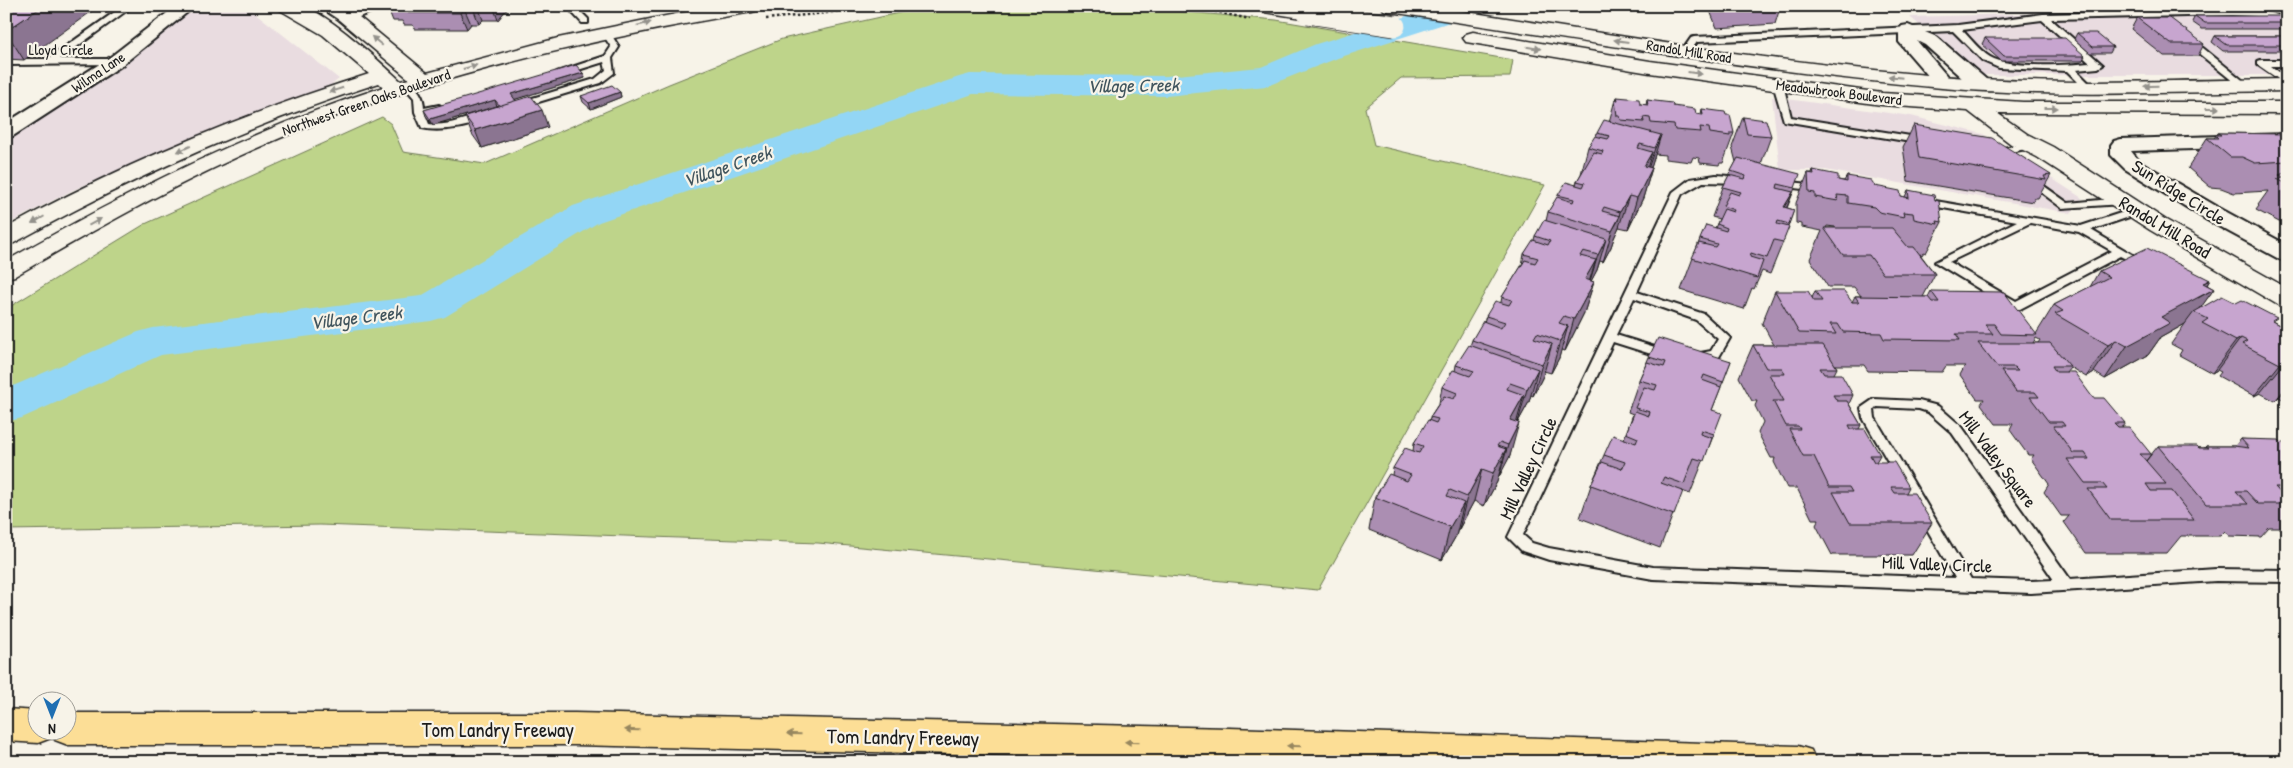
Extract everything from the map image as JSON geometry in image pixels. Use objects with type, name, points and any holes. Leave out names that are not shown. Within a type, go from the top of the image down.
[{"type":"highway","name":"Tom Landry Freeway","points":[[6,725],[28,726]]},
{"type":"highway","name":"Tom Landry Freeway","points":[[78,728],[585,729],[1240,744],[1798,762]]},
{"type":"main road","points":[[286,6],[322,24],[404,79]]},
{"type":"main road","points":[[328,6],[346,16],[404,79]]},
{"type":"main road","points":[[404,79],[511,37],[654,6]]},
{"type":"main road","name":"Northwest Green Oaks Boulevard","points":[[6,238],[104,185],[201,142],[330,92],[404,79],[656,21],[752,6]]},
{"type":"main road","points":[[1264,6],[1404,27]]},
{"type":"main road","name":"Randol Mill Road","points":[[1390,6],[1768,63],[1943,82],[2032,146],[2287,299]]},
{"type":"main road","name":"Meadowbrook Boulevard","points":[[1459,36],[1650,67],[1882,99],[2002,107],[2287,108]]},
{"type":"main road","name":"Northwest Green Oaks Boulevard","points":[[6,271],[176,178],[404,79]]},
{"type":"main road","points":[[1943,82],[2088,87],[2287,83]]},
{"type":"main road","name":"Randol Mill Road","points":[[1980,84],[2002,107],[2036,137],[2032,146]]},
{"type":"main road","points":[[1882,99],[1958,116],[2032,146]]},
{"type":"street","name":"Wilma Lane","points":[[6,132],[115,62],[187,6]]},
{"type":"street","points":[[346,16],[370,6]]},
{"type":"street","name":"Randol Mill Road","points":[[1943,82],[1908,42],[1908,30],[1931,40],[1980,84]]},
{"type":"street","name":"Sun Ridge Circle","points":[[2287,140],[2121,145],[2122,156],[2132,165],[2215,215],[2287,254]]},
{"type":"lane","points":[[50,62],[129,6]]},
{"type":"lane","points":[[570,6],[585,20]]},
{"type":"lane","points":[[2154,13],[2169,25]]},
{"type":"lane","points":[[1686,50],[1694,40],[1955,28],[2043,17],[2154,13],[2257,13],[2287,20]]},
{"type":"lane","points":[[1955,28],[1986,58],[2002,66],[2069,68],[2098,65],[2043,17]]},
{"type":"lane","points":[[552,75],[608,58],[615,47],[606,33]]},
{"type":"lane","points":[[2184,37],[2243,85]]},
{"type":"lane","points":[[518,106],[598,81],[611,72],[608,58]]},
{"type":"lane","name":"Lloyd Circle","points":[[6,62],[115,62]]},
{"type":"lane","points":[[2287,63],[2261,63],[2287,83]]},
{"type":"lane","points":[[2069,68],[2088,87]]},
{"type":"lane","points":[[404,79],[420,98],[420,112],[425,126],[436,128],[492,114]]},
{"type":"lane","points":[[1778,84],[1788,119],[1930,142]]},
{"type":"lane","points":[[420,112],[449,106]]},
{"type":"lane","points":[[1995,155],[2032,146]]},
{"type":"lane","points":[[2019,171],[2066,206],[2130,206]]},
{"type":"lane","name":"Mill Valley Circle","points":[[1830,189],[1758,181],[1708,178],[1692,180],[1678,192],[1628,293],[1610,337],[1516,537],[1527,547],[1549,554],[1653,573],[2031,587],[2216,575],[2287,576]]},
{"type":"lane","points":[[1906,199],[2082,229],[2152,270]]},
{"type":"lane","points":[[2082,229],[2130,206]]},
{"type":"lane","points":[[2028,220],[1941,262],[2016,306],[2120,251]]},
{"type":"lane","points":[[1610,337],[1681,359],[1715,354],[1724,338],[1700,317],[1628,293]]},
{"type":"lane","name":"Mill Valley Square","points":[[1966,584],[1869,418],[1867,408],[1874,403],[1919,405],[1933,409],[1957,430],[2066,585]]},
{"type":"shaded area","points":[[189,6],[249,8],[339,79],[331,85],[220,126],[71,191],[6,225],[6,135]]},
{"type":"shaded area","points":[[2281,6],[2287,10],[2287,75],[1978,75],[1910,17]]},
{"type":"shaded area","points":[[1772,97],[1911,116],[1983,134],[2082,198],[2071,213],[1825,170],[1780,170]]},
{"type":"green space","points":[[930,6],[1142,8],[1276,20],[1513,60],[1510,77],[1401,78],[1365,108],[1374,145],[1545,185],[1318,590],[818,543],[320,525],[6,530],[6,309],[145,224],[382,117],[391,124],[403,152],[485,164],[669,84],[782,39]]},
{"type":"building","points":[[6,6],[43,6],[6,31]]},
{"type":"building","points":[[399,6],[475,6],[473,8],[464,8],[460,13],[408,13],[413,8],[397,9]]},
{"type":"building","points":[[1719,6],[1779,6],[1780,8],[1722,12]]},
{"type":"building","points":[[2195,16],[2283,16],[2287,18],[2287,23],[2205,23]]},
{"type":"building","points":[[2137,18],[2170,18],[2204,44],[2171,44]]},
{"type":"building","points":[[2077,33],[2096,33],[2113,47],[2093,47]]},
{"type":"building","points":[[2215,36],[2287,36],[2287,45],[2227,45]]},
{"type":"building","points":[[1985,38],[2065,38],[2085,56],[2004,56]]},
{"type":"building","points":[[576,65],[583,73],[511,94],[516,101],[500,106],[495,100],[430,119],[424,110]]},
{"type":"building","points":[[612,85],[620,92],[589,103],[581,96]]},
{"type":"building","points":[[531,96],[542,110],[475,130],[465,116]]},
{"type":"building","points":[[1617,97],[1639,99],[1640,104],[1648,105],[1647,100],[1672,103],[1673,106],[1695,109],[1696,114],[1703,115],[1702,109],[1725,112],[1726,115],[1730,115],[1734,133],[1730,133],[1730,136],[1710,133],[1709,128],[1700,127],[1701,132],[1675,130],[1674,125],[1651,123],[1650,118],[1643,117],[1644,122],[1621,120],[1620,116],[1617,116],[1615,100],[1618,100]]},
{"type":"building","points":[[1743,117],[1766,120],[1771,136],[1747,134]]},
{"type":"building","points":[[1604,120],[1661,135],[1655,148],[1640,144],[1638,148],[1652,152],[1644,166],[1652,168],[1637,198],[1629,196],[1620,212],[1604,207],[1602,211],[1620,216],[1612,231],[1548,212],[1557,197],[1573,202],[1574,199],[1558,195],[1566,182],[1583,187],[1585,183],[1577,181],[1594,152],[1602,154],[1603,151],[1588,147],[1595,136],[1608,139],[1610,136],[1597,133]]},
{"type":"building","points":[[1914,125],[1992,138],[2051,175],[2044,176],[2046,180],[1919,158]]},
{"type":"building","points":[[2218,133],[2287,134],[2287,161],[2255,163],[2242,157],[2230,157],[2207,138],[2218,138],[2215,135],[2221,135]]},
{"type":"building","points":[[1738,158],[1800,174],[1795,188],[1778,184],[1777,188],[1793,192],[1784,207],[1794,210],[1789,224],[1778,221],[1777,224],[1789,227],[1783,242],[1774,240],[1767,258],[1751,253],[1750,257],[1763,261],[1757,278],[1692,258],[1699,243],[1715,247],[1717,244],[1700,239],[1706,225],[1726,231],[1727,228],[1717,224],[1724,209],[1733,212],[1734,210],[1723,206],[1730,192],[1739,195],[1741,192],[1723,187],[1729,175],[1745,179],[1746,176],[1731,171]]},
{"type":"building","points":[[1813,170],[1838,175],[1838,180],[1847,182],[1847,176],[1871,180],[1875,186],[1900,191],[1901,196],[1909,198],[1908,190],[1934,195],[1935,200],[1939,201],[1942,222],[1937,221],[1938,224],[1914,219],[1913,213],[1903,212],[1904,217],[1879,212],[1874,207],[1848,203],[1848,196],[1837,195],[1838,201],[1815,197],[1815,193],[1809,192],[1808,173],[1814,174]]},
{"type":"building","points":[[2287,172],[2287,184],[2277,179],[2284,177],[2279,175]]},
{"type":"building","points":[[1544,220],[1606,239],[1598,255],[1583,251],[1580,256],[1596,260],[1585,279],[1594,282],[1574,319],[1564,316],[1559,323],[1568,326],[1560,341],[1537,333],[1534,338],[1552,344],[1542,364],[1472,340],[1483,321],[1501,328],[1505,322],[1486,316],[1495,301],[1509,305],[1512,300],[1502,297],[1525,260],[1535,263],[1538,258],[1524,254],[1533,240],[1548,245],[1550,241],[1535,236]]},
{"type":"building","points":[[1824,228],[1892,228],[1908,247],[1914,247],[1935,274],[1883,274],[1869,255],[1843,255]]},
{"type":"building","points":[[2147,248],[2210,280],[2203,283],[2214,289],[2161,317],[2170,323],[2127,346],[2116,340],[2108,345],[2055,314],[2063,311],[2054,305],[2109,277],[2099,271]]},
{"type":"building","points":[[1775,291],[1808,291],[1814,301],[1822,301],[1815,291],[1844,291],[1852,302],[1859,302],[1855,296],[1928,297],[1932,302],[1939,302],[1931,291],[2004,292],[2037,335],[2001,334],[1994,324],[1985,324],[1993,334],[1956,334],[1960,340],[1884,339],[1881,333],[1843,332],[1838,324],[1830,324],[1836,334],[1799,333]]},
{"type":"building","points":[[2222,296],[2236,303],[2242,300],[2277,318],[2272,321],[2279,325],[2284,322],[2287,323],[2287,361],[2280,364],[2242,344],[2247,341],[2241,338],[2236,341],[2202,323],[2208,319],[2194,312]]},
{"type":"building","points":[[1658,338],[1731,361],[1723,382],[1704,375],[1702,380],[1721,387],[1712,410],[1722,413],[1714,434],[1701,430],[1700,434],[1712,438],[1704,461],[1694,458],[1684,484],[1664,477],[1661,483],[1683,491],[1674,515],[1591,485],[1602,462],[1622,469],[1625,462],[1604,455],[1613,435],[1636,443],[1638,438],[1626,433],[1635,411],[1649,416],[1650,412],[1635,408],[1644,387],[1655,390],[1657,385],[1639,380],[1647,362],[1664,367],[1666,362],[1649,357]]},
{"type":"building","points":[[1978,343],[2050,343],[2070,366],[2052,366],[2056,372],[2074,372],[2093,398],[2104,398],[2125,423],[2114,423],[2118,427],[2129,427],[2151,454],[2140,454],[2166,484],[2146,484],[2151,491],[2172,491],[2194,520],[2111,520],[2088,489],[2107,489],[2102,483],[2085,483],[2067,459],[2089,459],[2085,453],[2073,453],[2053,426],[2065,426],[2062,422],[2049,422],[2030,397],[2039,397],[2035,392],[2016,392],[2001,371],[2018,371],[2014,367],[1997,367]]},
{"type":"building","points":[[1469,345],[1538,369],[1527,389],[1510,383],[1507,389],[1524,395],[1510,420],[1519,423],[1508,445],[1500,442],[1497,446],[1506,449],[1493,473],[1482,469],[1467,497],[1450,490],[1447,496],[1464,503],[1450,527],[1375,497],[1389,474],[1407,481],[1411,475],[1393,468],[1405,448],[1419,453],[1423,446],[1414,443],[1428,420],[1436,423],[1438,419],[1430,417],[1444,396],[1454,399],[1457,393],[1442,387],[1453,370],[1470,376],[1474,371],[1456,365]]},
{"type":"building","points":[[1753,345],[1823,345],[1837,368],[1820,368],[1824,374],[1841,374],[1853,395],[1833,395],[1837,401],[1847,401],[1861,425],[1849,425],[1851,429],[1865,429],[1880,455],[1870,455],[1874,462],[1894,462],[1909,487],[1891,487],[1895,493],[1914,493],[1932,523],[1850,523],[1833,492],[1852,492],[1849,487],[1829,487],[1814,456],[1803,456],[1789,429],[1800,429],[1798,426],[1786,426],[1773,401],[1784,401],[1769,374],[1785,374],[1782,368],[1766,368]]},
{"type":"building","points":[[2241,439],[2279,440],[2287,448],[2287,489],[2285,487],[2275,487],[2287,500],[2287,504],[2258,504],[2246,491],[2236,491],[2248,504],[2206,504],[2158,446],[2197,446],[2199,448],[2209,448],[2206,446],[2234,446],[2249,448]]},
{"type":"waterway","name":"Village Creek","points":[[6,407],[153,342],[431,308],[586,214],[970,84],[1166,86],[1267,76],[1327,51],[1471,6]]}]
